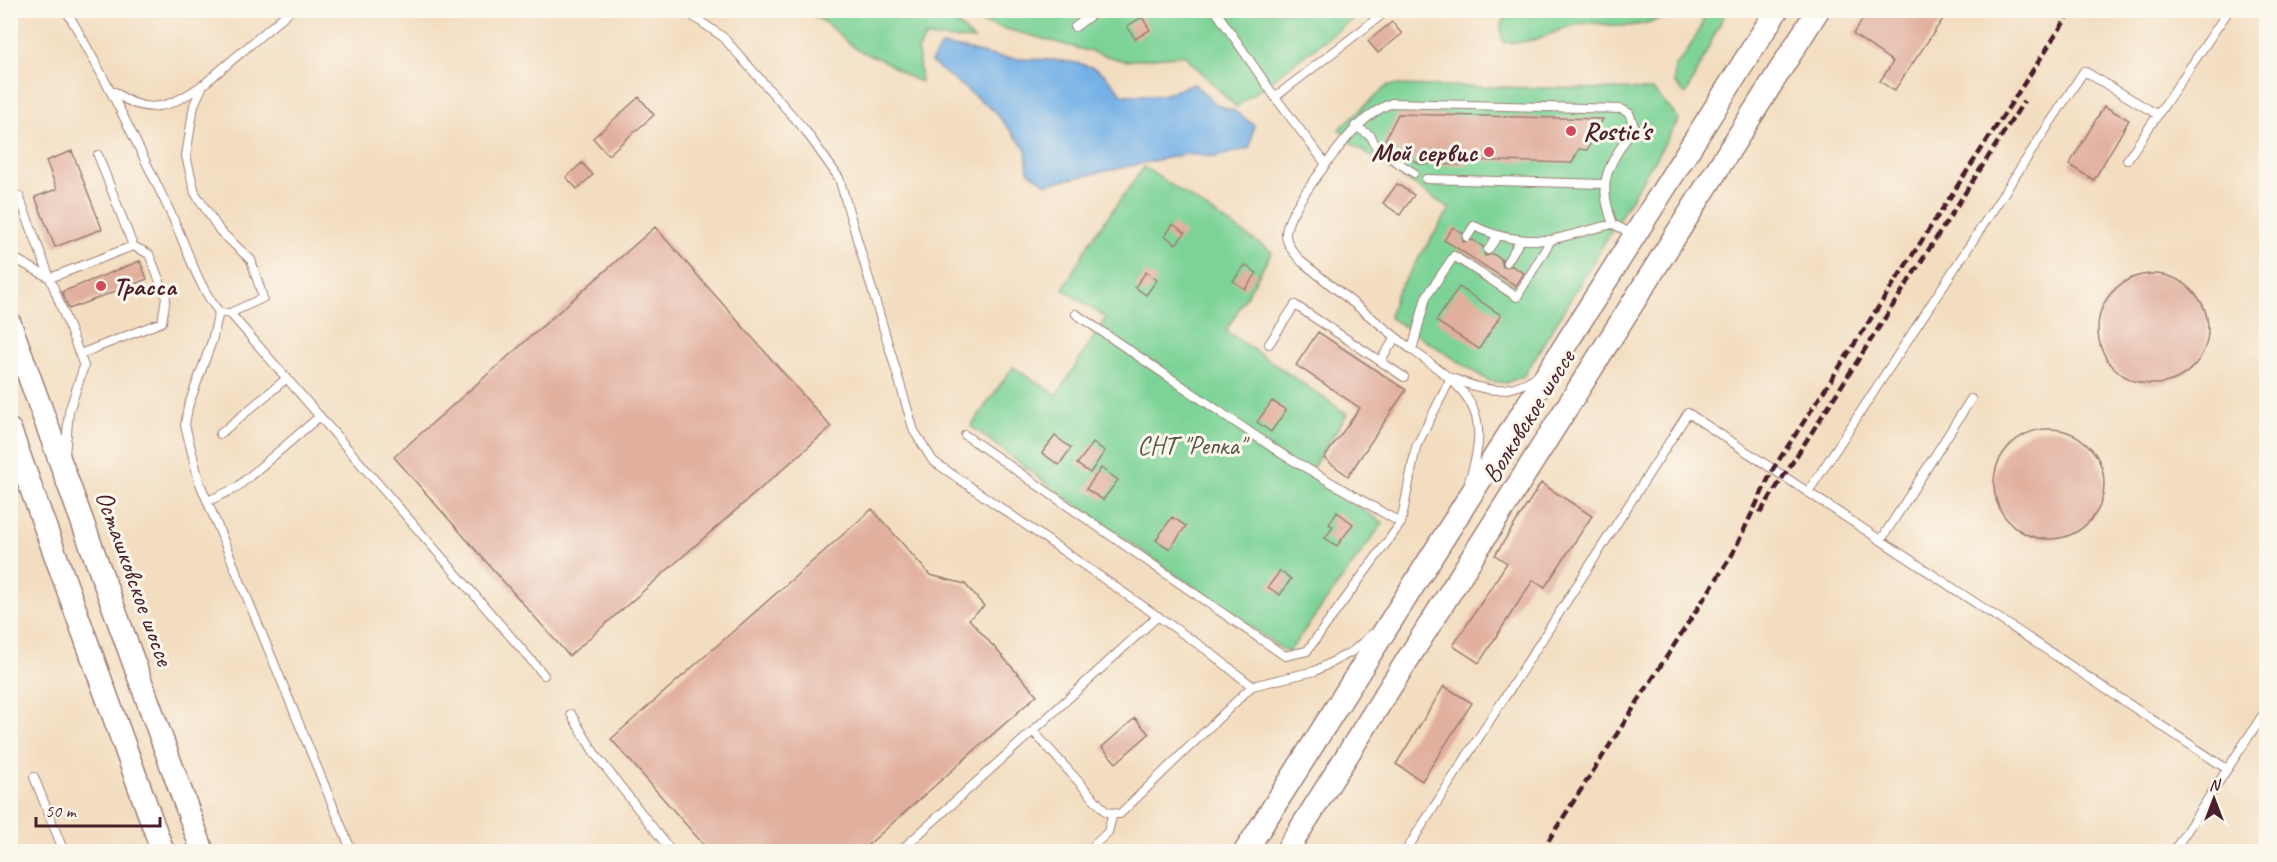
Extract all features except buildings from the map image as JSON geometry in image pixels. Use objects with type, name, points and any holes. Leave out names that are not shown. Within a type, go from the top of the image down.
[{"type":"main road","name":"Волковское шоссе","points":[[1248,847],[1777,10]]},
{"type":"main road","name":"Волковское шоссе","points":[[1286,852],[1818,10]]},
{"type":"main road","name":"Осташковское шоссе","points":[[10,324],[203,852]]},
{"type":"main road","points":[[10,430],[163,852]]},
{"type":"main road","points":[[187,806],[211,852]]},
{"type":"lane","points":[[66,10],[112,90],[187,248],[203,292],[219,312],[230,314],[263,298],[251,260],[220,231],[195,193],[186,156],[194,105],[203,85]]},
{"type":"lane","points":[[112,90],[129,104],[147,108],[181,101],[291,10]]},
{"type":"lane","points":[[684,10],[723,37],[805,130],[839,178],[914,431],[933,461],[1158,616],[1252,686]]},
{"type":"lane","points":[[1075,27],[1098,10]]},
{"type":"lane","points":[[1215,10],[1275,97],[1326,164]]},
{"type":"lane","points":[[1275,97],[1388,10]]},
{"type":"lane","points":[[2127,160],[2229,10]]},
{"type":"lane","points":[[1808,492],[2084,71],[2158,115]]},
{"type":"lane","points":[[1557,358],[1539,376],[1508,391],[1474,387],[1451,378],[1412,350],[1302,262],[1290,249],[1286,234],[1292,217],[1326,164],[1355,126],[1379,108],[1392,103],[1621,109],[1629,113],[1634,126],[1610,167],[1603,184],[1605,202],[1613,224],[1635,236]]},
{"type":"lane","points":[[1355,126],[1371,136],[1377,149],[1414,174]]},
{"type":"lane","points":[[80,354],[162,322],[166,297],[149,254],[134,246],[98,155]]},
{"type":"lane","points":[[1426,179],[1603,184]]},
{"type":"lane","points":[[18,196],[84,366],[69,411],[64,467]]},
{"type":"lane","points":[[1467,237],[1474,226],[1497,237],[1520,241],[1551,240],[1613,224]]},
{"type":"lane","points":[[1488,250],[1497,237]]},
{"type":"lane","points":[[1412,350],[1426,297],[1456,253],[1496,278],[1517,297],[1551,240]]},
{"type":"lane","points":[[1507,262],[1520,241]]},
{"type":"lane","points":[[10,256],[50,278],[134,246]]},
{"type":"lane","points":[[1269,344],[1295,305],[1404,377]]},
{"type":"lane","points":[[219,312],[212,340],[188,407],[185,425],[199,481],[352,852]]},
{"type":"lane","points":[[230,314],[544,675]]},
{"type":"lane","points":[[1076,314],[1282,454],[1401,523]]},
{"type":"lane","points":[[1380,361],[1396,337]]},
{"type":"lane","points":[[220,434],[287,378]]},
{"type":"lane","points":[[965,435],[1285,656],[1307,651],[1401,523],[1416,447],[1451,378]]},
{"type":"lane","points":[[1451,378],[1475,410],[1479,439],[1475,465],[1457,517]]},
{"type":"lane","points":[[1881,540],[1971,399]]},
{"type":"lane","points":[[1405,852],[1689,413],[2227,769]]},
{"type":"lane","points":[[208,501],[236,488],[320,416]]},
{"type":"lane","points":[[1033,731],[1106,812],[1120,814],[1252,686],[1315,670],[1353,651],[1395,614]]},
{"type":"lane","points":[[899,852],[1158,616]]},
{"type":"lane","points":[[2173,852],[2266,710]]},
{"type":"lane","points":[[571,714],[595,754],[672,852]]},
{"type":"lane","points":[[2257,724],[2266,729]]},
{"type":"lane","points":[[34,777],[64,852]]},
{"type":"lane","points":[[1087,852],[1108,832],[1113,813]]},
{"type":"green space","points":[[802,11],[1363,11],[1236,107],[1184,55],[1125,61],[947,13],[974,40],[925,37],[918,51],[921,82],[880,59],[858,50],[826,23]]},
{"type":"green space","points":[[1509,11],[1675,11],[1642,24],[1621,26],[1588,23],[1567,27],[1528,41],[1502,42],[1501,25]]},
{"type":"green space","points":[[1704,11],[1726,11],[1686,94],[1674,83],[1675,66],[1685,55],[1702,26]]},
{"type":"green space","points":[[1388,85],[1653,90],[1679,119],[1524,376],[1506,383],[1489,381],[1389,317],[1396,294],[1450,209],[1351,143],[1339,129]]},
{"type":"green space","name":"СНТ \"Репка\"","points":[[1144,167],[1272,252],[1226,331],[1347,414],[1309,473],[1383,523],[1288,653],[1054,489],[971,426],[1013,367],[1057,395],[1106,318],[1063,289],[1091,240]]},
{"type":"water","points":[[941,46],[1008,58],[1072,62],[1084,65],[1103,74],[1123,95],[1162,95],[1194,84],[1217,105],[1234,111],[1254,125],[1250,148],[1216,157],[1186,154],[1046,184],[1028,171],[1026,149],[994,111],[931,62]]},
{"type":"railway","points":[[1541,852],[1732,555],[1773,469],[2072,10]]},
{"type":"railway","points":[[1760,513],[2024,101]]},
{"type":"place","name":"Rostic's","points":[[1571,131]]},
{"type":"place","name":"Мой сервис","points":[[1489,152]]},
{"type":"place","name":"Трасса","points":[[101,286]]}]
